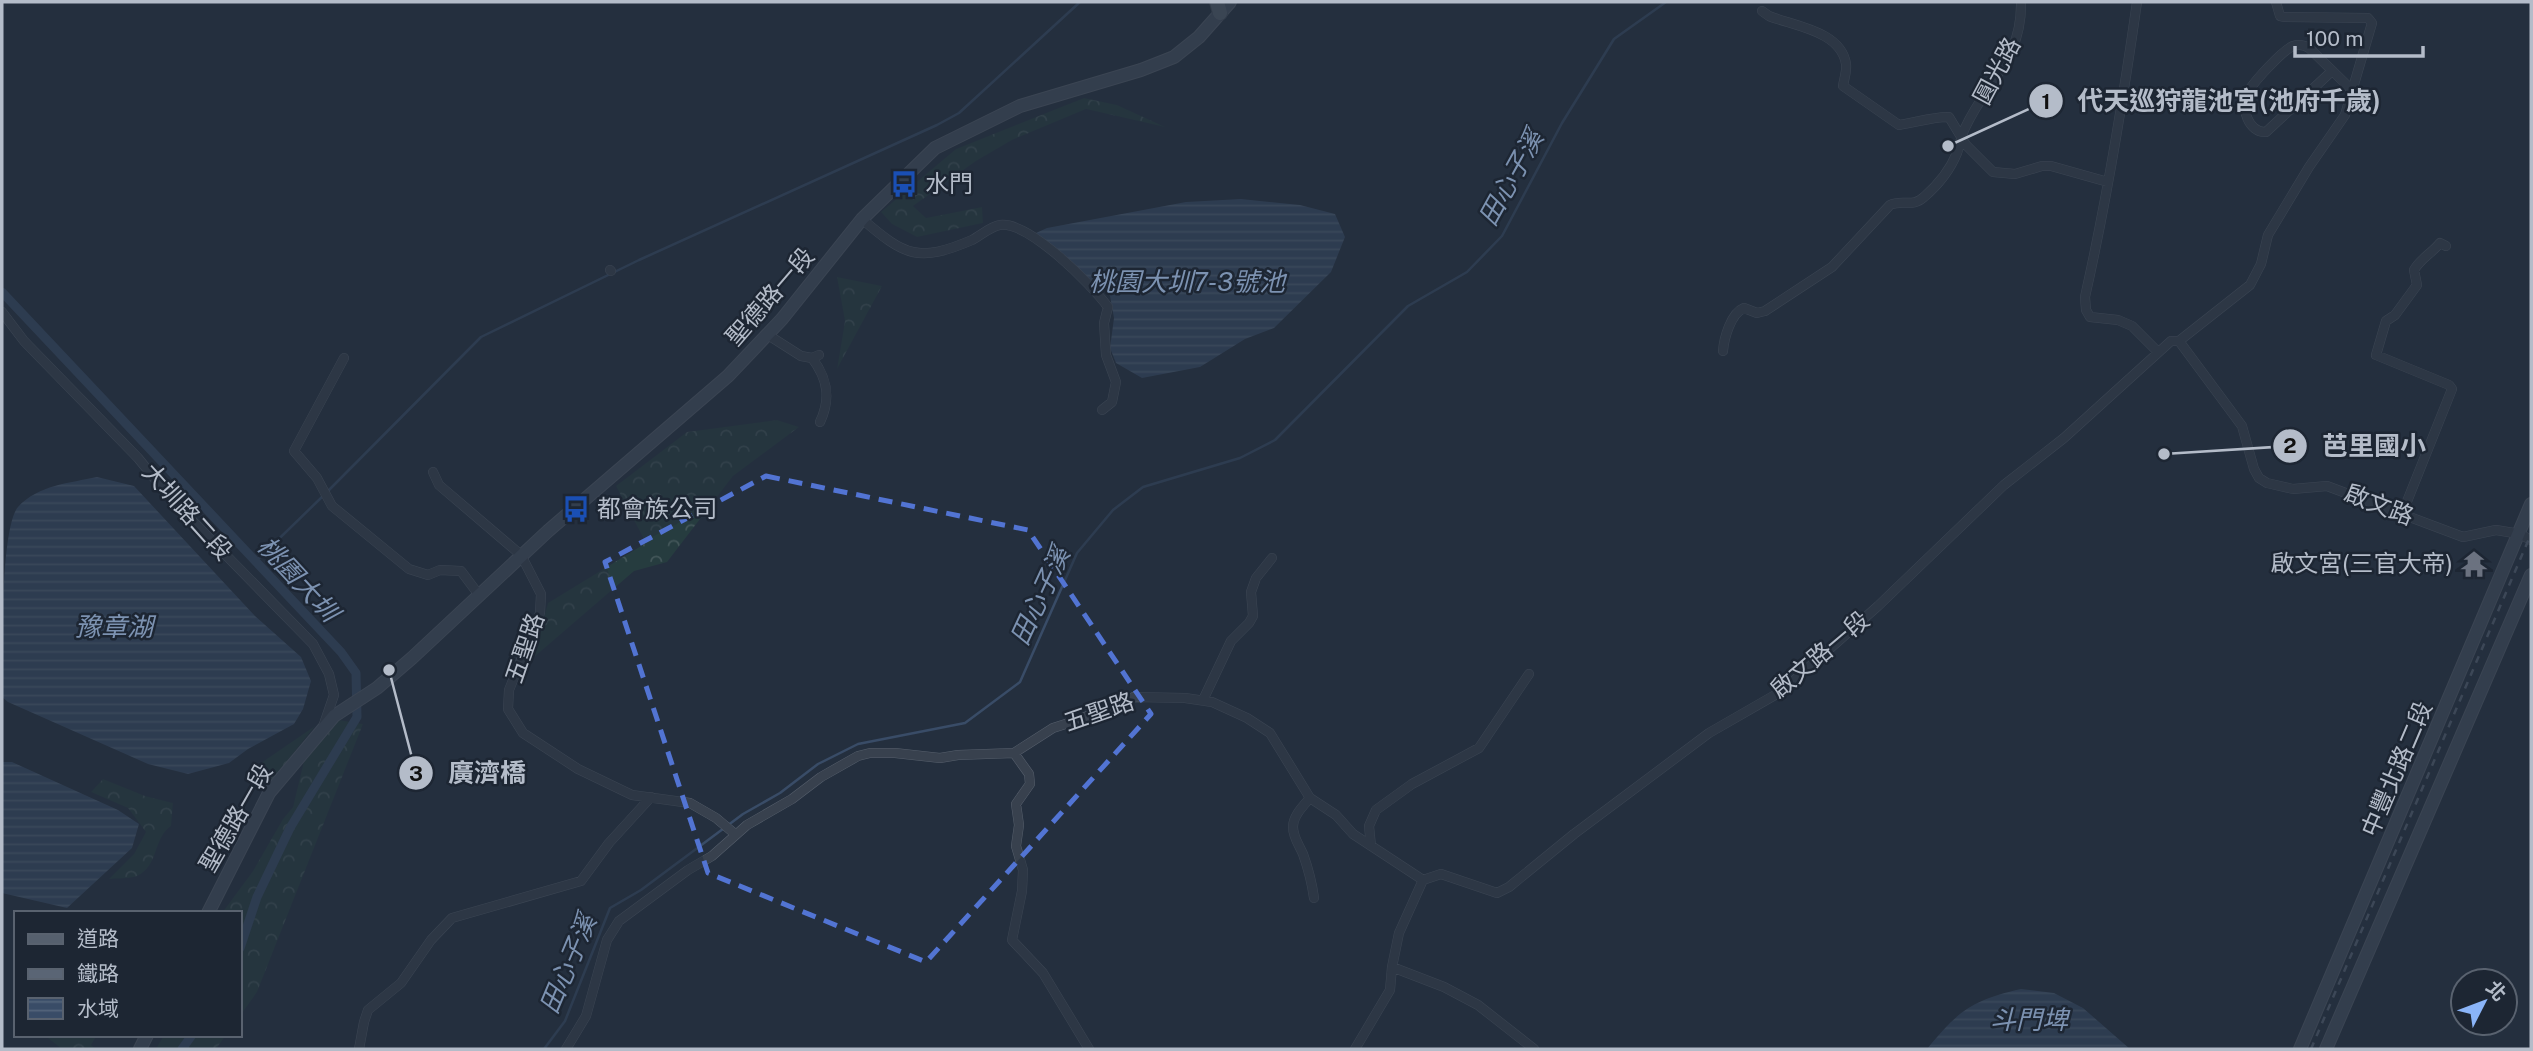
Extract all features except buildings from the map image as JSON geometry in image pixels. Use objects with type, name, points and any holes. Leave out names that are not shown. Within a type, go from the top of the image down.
[{"type":"street","name":"圓光路","points":[[1723,351],[1724,338],[1738,311],[1744,308],[1756,313],[1765,311],[1832,267],[1890,205],[1896,202],[1910,204],[1922,199],[1942,178],[1956,155],[1964,129],[2012,51],[2021,26],[2021,2]]},
{"type":"street","points":[[2137,2],[2108,182],[2085,297],[2085,310],[2095,319],[2118,320],[2133,326],[2158,352]]},
{"type":"street","name":"啟文路一段","points":[[1423,880],[1441,874],[1497,893],[1509,887],[1574,834],[1709,733],[1782,691],[1878,606],[2004,485],[2064,438],[2171,341],[2179,341],[2250,285],[2260,264],[2268,235],[2309,167],[2345,115],[2372,23],[2368,18],[2280,16],[2276,2]]},
{"type":"street","name":"聖德路一段","points":[[209,911],[269,793],[334,716],[377,688],[521,555],[631,458],[702,400],[768,335],[862,219],[935,149],[1020,106],[1167,61],[1199,37],[1223,5]]},
{"type":"street","points":[[1762,11],[1769,16],[1818,32],[1837,46],[1845,62],[1843,86],[1899,125],[1941,116],[1949,117],[1970,151],[1993,172],[2015,174],[2051,166],[2108,182]]},
{"type":"street","points":[[2332,71],[2266,132],[2253,128],[2245,109],[2245,97],[2252,86],[2294,46],[2305,45],[2352,90]]},
{"type":"street","points":[[862,219],[890,243],[927,255],[944,252],[999,225],[1017,228],[1045,244],[1108,307],[1104,323],[1106,355],[1116,382],[1112,402],[1102,410]]},
{"type":"street","points":[[2402,514],[2452,389],[2449,385],[2376,355],[2386,321],[2395,315],[2417,285],[2414,270],[2421,258],[2430,255],[2440,243],[2446,246]]},
{"type":"street","points":[[2,326],[3,313]]},
{"type":"street","name":"大圳路二段","points":[[3,313],[24,341],[138,458],[172,500],[313,644],[323,659],[334,695],[323,729]]},
{"type":"street","points":[[768,335],[801,356],[816,356],[825,380],[827,404],[820,422]]},
{"type":"street","name":"啟文路","points":[[2179,341],[2242,426],[2259,478],[2277,487],[2293,489],[2328,486],[2463,537],[2496,530],[2526,537]]},
{"type":"street","points":[[344,358],[294,451],[317,478],[332,506],[409,569],[428,575],[440,570],[461,571],[479,595]]},
{"type":"street","name":"五聖路","points":[[433,472],[439,485],[521,555],[541,594],[540,613],[509,690],[508,709],[523,733],[578,769],[632,795],[690,803],[716,818],[735,834]]},
{"type":"street","name":"中豐北路二段","points":[[2300,1049],[2526,537],[2531,504]]},
{"type":"street","points":[[1203,700],[1231,642],[1249,623],[1252,616],[1251,592],[1256,578],[1272,558]]},
{"type":"street","name":"中豐北路二段","points":[[2326,1049],[2531,575]]},
{"type":"street","points":[[1371,846],[1369,826],[1376,810],[1412,784],[1479,748],[1529,674]]},
{"type":"street","name":"五聖路","points":[[1014,753],[1053,728],[1134,697],[1203,700],[1247,718],[1270,733],[1310,798],[1336,815],[1353,834],[1423,880]]},
{"type":"street","points":[[566,1049],[586,1016],[607,940],[619,921],[688,870],[712,856],[735,834],[792,799],[821,777],[858,756],[870,753],[940,758],[1014,753],[1029,774],[1030,784],[1016,804],[1019,825],[1016,846],[1023,870],[1012,940],[1043,973],[1089,1049]]},
{"type":"street","points":[[359,1049],[363,1022],[368,1010],[401,983],[431,940],[452,918],[581,881],[609,843],[651,797]]},
{"type":"street","points":[[1310,798],[1292,824],[1314,898]]},
{"type":"street","points":[[1355,1049],[1390,990],[1399,933],[1423,880]]},
{"type":"street","points":[[1392,967],[1444,987],[1478,1005],[1534,1049]]},
{"type":"highlighted area","points":[[766,476],[1028,530],[1151,714],[926,962],[708,873],[605,562]]},
{"type":"green space","points":[[1084,98],[1117,105],[1165,127],[1086,109],[1012,140],[976,161],[913,206],[926,218],[982,207],[983,223],[917,237],[892,224],[881,212],[956,149]]},
{"type":"green space","points":[[837,277],[882,286],[837,369],[845,321]]},
{"type":"green space","points":[[777,420],[799,427],[733,476],[667,562],[634,571],[533,658],[548,603],[646,543],[616,486],[687,432]]},
{"type":"green space","points":[[339,720],[363,724],[257,992],[242,1013],[242,911],[223,911],[253,871],[283,819],[293,807],[304,761]]},
{"type":"green space","points":[[315,726],[264,790],[245,774]]},
{"type":"green space","points":[[103,779],[145,796],[173,803],[171,826],[161,837],[149,866],[137,876],[109,879],[134,854],[146,832],[128,808],[91,792]]},
{"type":"green space","points":[[47,1037],[96,1037],[91,1045],[96,1049],[62,1049]]},
{"type":"green space","points":[[163,1037],[225,1037],[216,1049],[156,1049]]},
{"type":"water","name":"桃園大圳7-3號池","points":[[1241,199],[1300,205],[1335,214],[1345,237],[1331,272],[1274,328],[1245,339],[1200,367],[1142,378],[1116,363],[1110,348],[1114,318],[1110,296],[1036,233],[1047,228],[1186,202]]},
{"type":"water","name":"豫章湖","points":[[97,477],[134,486],[255,616],[301,657],[311,681],[303,709],[294,724],[248,749],[229,763],[188,774],[148,764],[2,697],[3,597],[12,520],[18,507],[35,494],[55,486]]},
{"type":"water","points":[[2,762],[12,762],[118,810],[139,824],[132,848],[67,908],[2,893]]},
{"type":"water","name":"斗門埤","points":[[2021,989],[2054,993],[2083,1008],[2130,1049],[1927,1049],[1957,1016],[1967,1009],[1990,998]]},
{"type":"waterway","points":[[328,491],[481,337],[639,260],[959,113],[1080,2]]},
{"type":"waterway","name":"田心子溪","points":[[544,1049],[565,1021],[610,908],[641,890],[743,814],[780,793],[818,764],[858,744],[965,723],[1020,682],[1077,553],[1113,510],[1143,487],[1240,458],[1275,440],[1408,306],[1467,272],[1502,236],[1562,123],[1614,39],[1666,2]]},
{"type":"waterway","name":"桃園大圳","points":[[2,292],[341,652],[356,673],[357,717],[290,828],[257,897],[242,942]]},
{"type":"waterway","points":[[255,562],[323,496]]},
{"type":"waterway","name":"桃園大圳","points":[[182,1049],[191,1037]]},
{"type":"railway","points":[[2311,1049],[2531,534]]},
{"type":"place","name":"代天巡狩龍池宮(池府千歲)","points":[[1948,146]]},
{"type":"place","name":"水門","points":[[904,184]]},
{"type":"place","name":"芭里國小","points":[[2164,454]]},
{"type":"place","name":"都會族公司","points":[[576,509]]},
{"type":"place","name":"啟文宮(三官大帝)","points":[[2474,564]]},
{"type":"place","name":"廣濟橋","points":[[389,670]]}]
